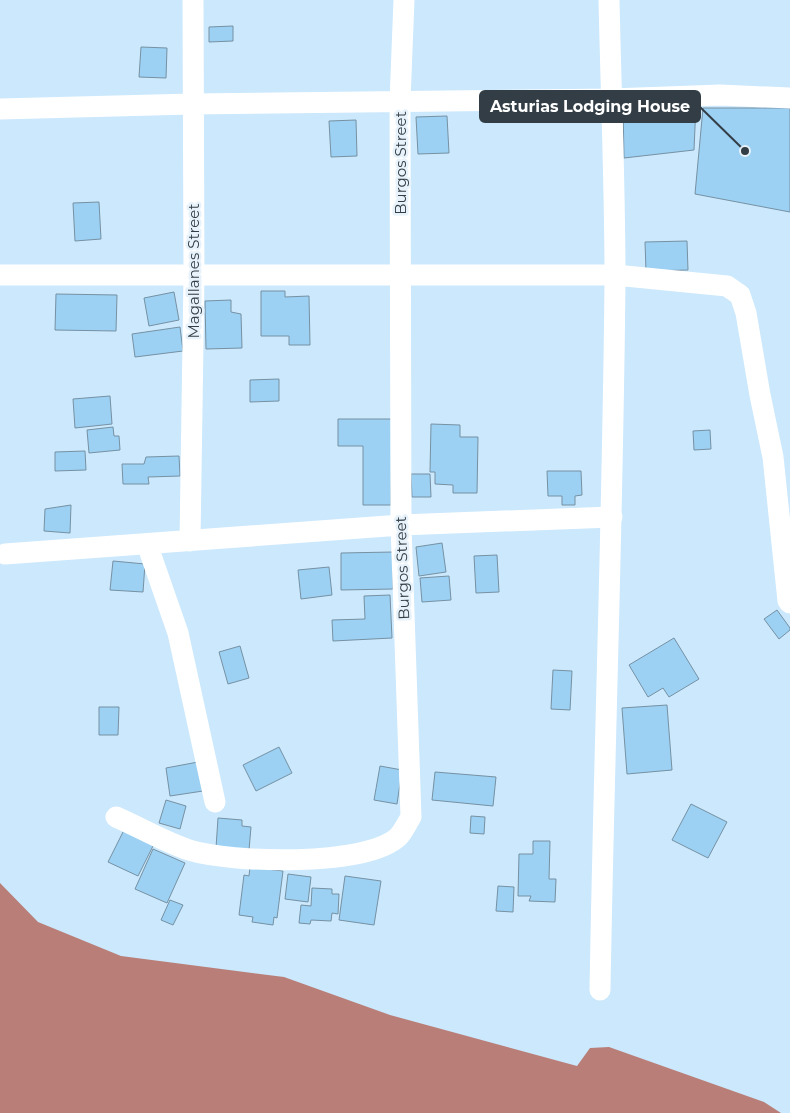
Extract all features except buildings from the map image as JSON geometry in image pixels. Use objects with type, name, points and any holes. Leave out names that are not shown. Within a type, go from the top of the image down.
[{"type":"street","name":"Magallanes Street","points":[[190,541],[194,275],[193,0]]},
{"type":"street","name":"Burgos Street","points":[[116,817],[189,850],[225,857],[278,859],[324,858],[373,850],[399,836],[410,817],[400,526],[400,101],[404,0]]},
{"type":"street","points":[[600,990],[612,517],[615,275],[609,0]]},
{"type":"street","points":[[0,109],[192,104],[611,99],[720,95],[790,98]]},
{"type":"street","points":[[0,275],[615,275],[727,286],[740,295],[746,313],[773,457],[788,601],[790,603]]},
{"type":"street","points":[[5,554],[400,526],[612,517]]},
{"type":"street","points":[[147,544],[178,633],[215,802]]},
{"type":"shaded area","points":[[0,883],[38,922],[121,956],[284,977],[390,1015],[577,1066],[590,1048],[609,1047],[764,1102],[781,1113],[0,1113]]},
{"type":"place","name":"Asturias Lodging House","points":[[745,151]]}]
